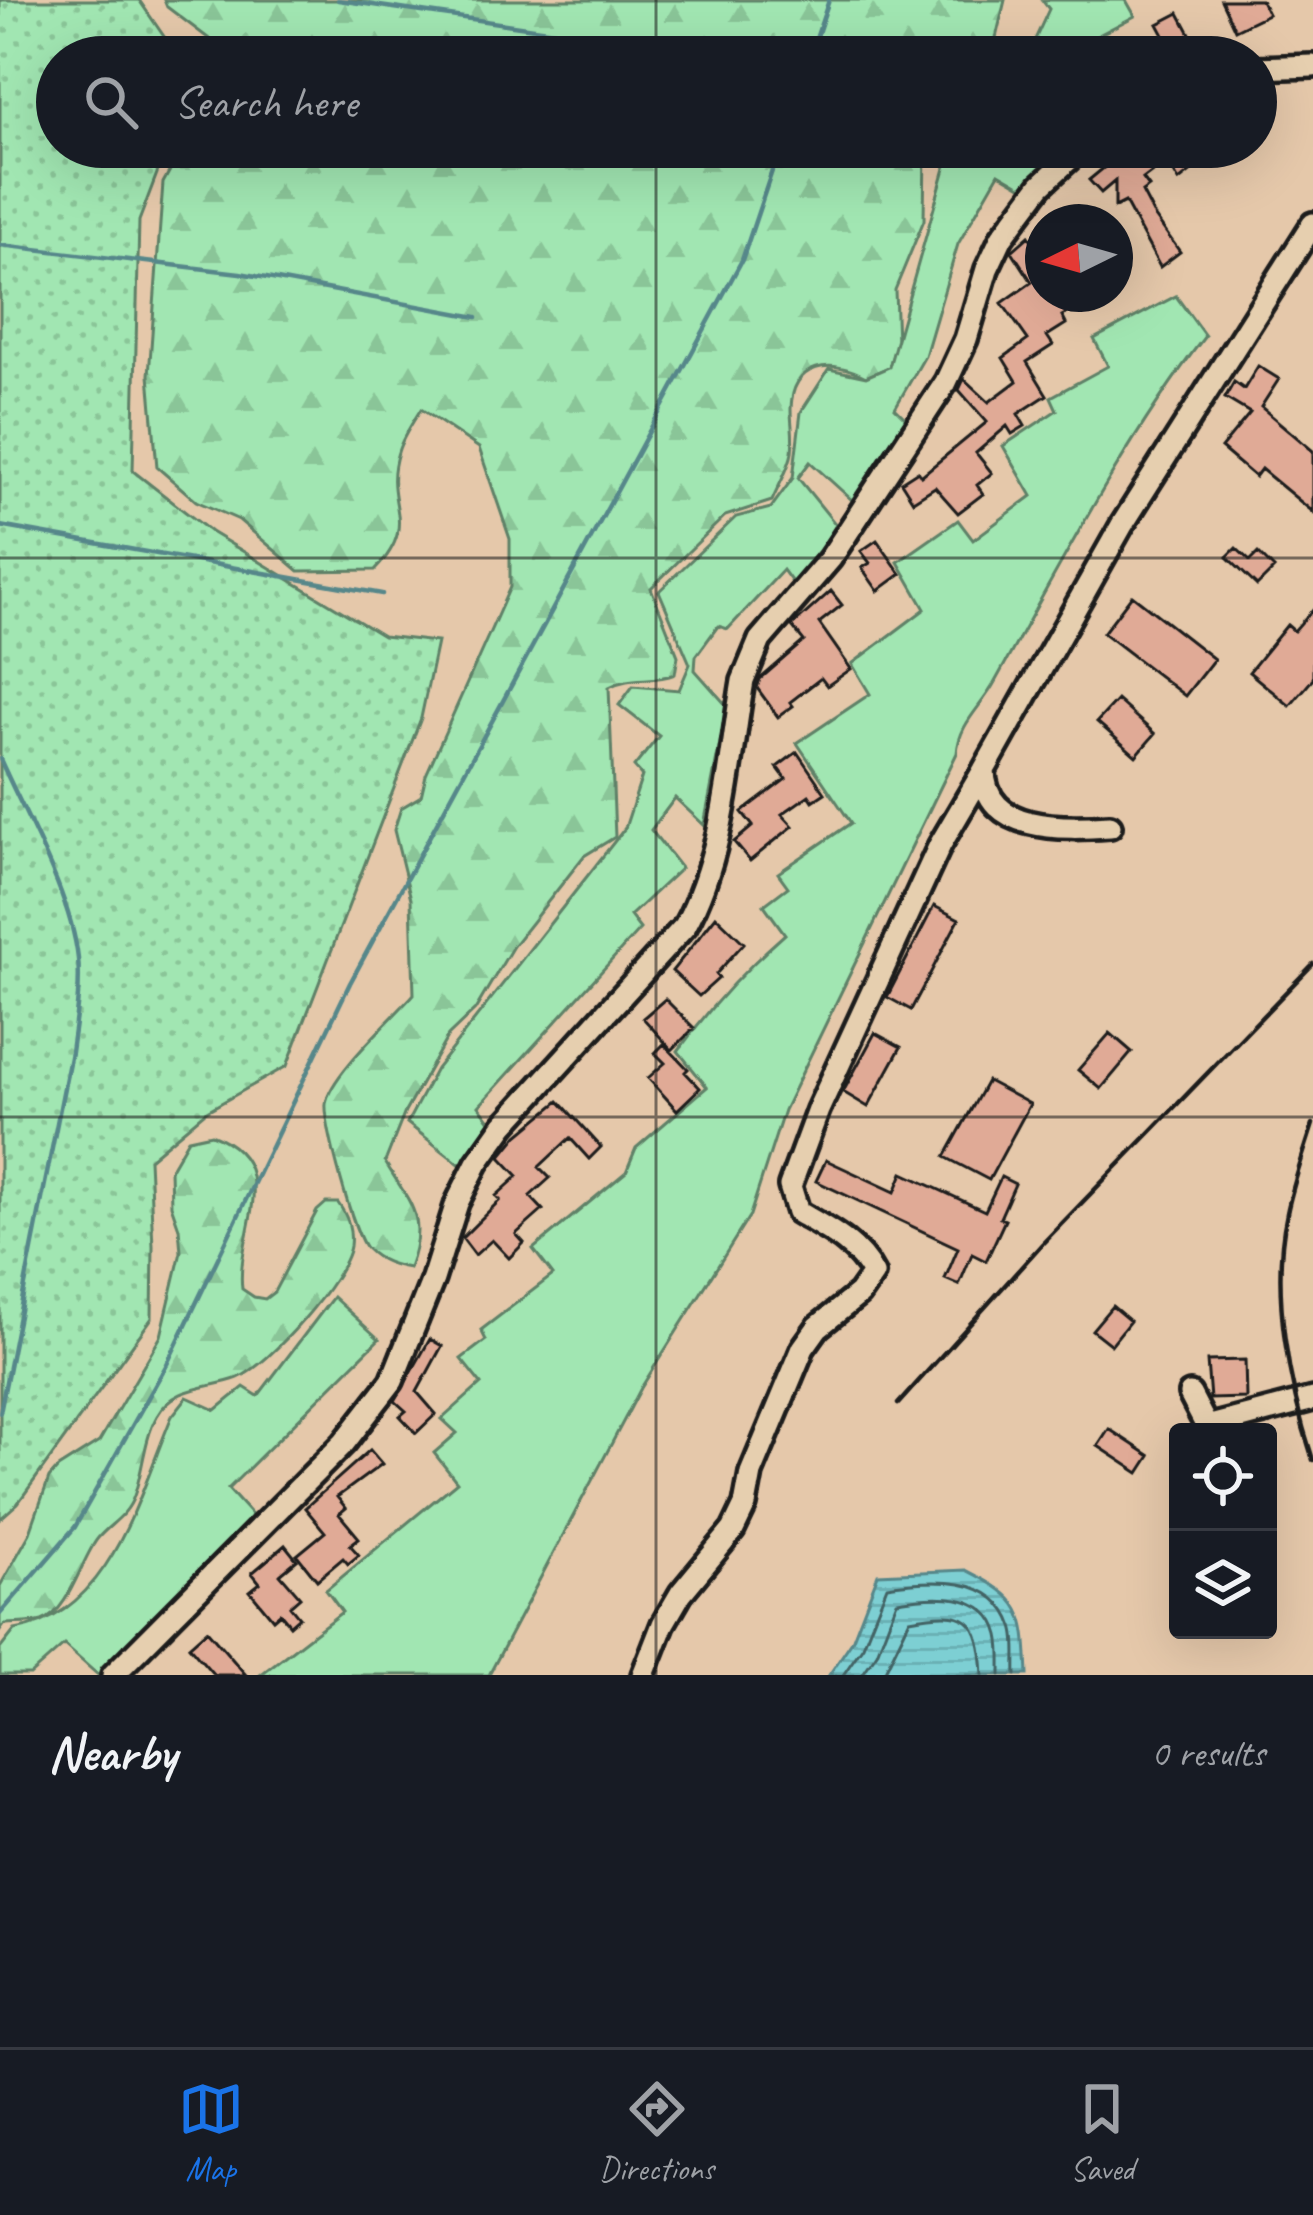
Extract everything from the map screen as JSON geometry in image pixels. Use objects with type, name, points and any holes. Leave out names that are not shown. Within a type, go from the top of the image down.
[{"type":"street","points":[[1277,67],[1313,66]]},
{"type":"street","points":[[113,1675],[344,1443],[392,1382],[457,1203],[477,1163],[504,1124],[685,926],[712,862],[750,658],[830,559],[946,382],[966,339],[994,252],[1018,213],[1062,168]]},
{"type":"street","points":[[644,1675],[672,1608],[714,1558],[746,1505],[751,1473],[803,1348],[873,1274],[864,1256],[799,1212],[790,1186],[818,1110],[931,866],[984,770],[1122,525],[1313,224]]},
{"type":"street","points":[[984,770],[984,788],[1000,811],[1031,824],[1072,829],[1110,826]]},
{"type":"street","points":[[1190,1394],[1207,1427],[1313,1399]]},
{"type":"green space","points":[[0,0],[139,0],[164,36],[36,36],[36,168],[159,168],[139,221],[133,471],[211,532],[383,636],[437,642],[421,718],[287,1066],[205,1112],[149,1159],[152,1318],[18,1503],[0,1519]]},
{"type":"green space","points":[[164,0],[1005,0],[996,36],[205,36]]},
{"type":"green space","points":[[1042,0],[1126,0],[1135,16],[1097,36],[1037,36],[1049,9]]},
{"type":"green space","points":[[171,168],[925,168],[924,220],[895,290],[897,342],[889,367],[866,377],[828,366],[806,373],[793,393],[792,451],[772,501],[725,516],[651,588],[678,656],[675,674],[609,687],[615,837],[584,856],[513,946],[475,1010],[448,1036],[405,1112],[385,1162],[417,1223],[409,1268],[381,1259],[361,1240],[341,1180],[326,1104],[349,1063],[414,994],[411,899],[394,830],[401,808],[421,796],[426,775],[510,587],[510,539],[479,448],[421,409],[402,441],[394,470],[396,538],[375,570],[299,571],[239,520],[196,501],[157,467],[149,375],[163,183]]},
{"type":"green space","points":[[945,168],[1045,168],[1023,187],[999,173],[958,244],[925,356],[895,408],[906,419],[852,500],[810,462],[798,478],[837,526],[794,585],[783,570],[728,629],[718,626],[696,656],[695,670],[727,706],[704,825],[675,798],[651,830],[681,868],[630,916],[640,929],[479,1106],[491,1122],[462,1166],[407,1123],[436,1069],[625,828],[642,776],[634,767],[659,736],[619,705],[633,686],[679,690],[690,664],[659,591],[736,517],[771,508],[793,478],[801,412],[829,369],[866,377],[889,367]]},
{"type":"green space","points":[[1176,296],[1205,336],[1120,461],[995,682],[966,724],[957,753],[784,1110],[750,1215],[641,1388],[489,1675],[260,1675],[342,1612],[326,1590],[457,1482],[434,1453],[457,1433],[442,1419],[481,1384],[461,1359],[486,1340],[481,1330],[553,1275],[533,1249],[626,1172],[636,1148],[707,1087],[678,1051],[728,990],[785,934],[764,905],[788,887],[778,873],[851,823],[797,743],[870,694],[852,664],[925,609],[898,562],[958,520],[973,540],[1032,496],[1003,446],[1057,410],[1051,397],[1108,366],[1094,339]]},
{"type":"green space","points":[[211,1134],[234,1147],[253,1181],[242,1289],[265,1299],[274,1292],[317,1211],[326,1203],[338,1203],[348,1223],[350,1246],[345,1261],[304,1320],[252,1370],[183,1393],[164,1406],[149,1435],[131,1503],[98,1538],[60,1607],[42,1621],[5,1624],[0,1631],[0,1586],[29,1535],[49,1478],[99,1442],[161,1336],[181,1252],[171,1205],[170,1170],[188,1139]]},
{"type":"green space","points":[[333,1297],[379,1339],[228,1489],[257,1521],[98,1675],[64,1645],[30,1675],[0,1675],[0,1649],[15,1630],[48,1619],[75,1601],[98,1576],[133,1514],[172,1416],[187,1397],[216,1410],[244,1387],[258,1396]]},
{"type":"water","points":[[966,1570],[1000,1590],[1018,1610],[1028,1675],[829,1675],[852,1641],[878,1574]]},
{"type":"building","points":[[1221,0],[1261,0],[1268,14],[1235,30]]},
{"type":"building","points":[[1179,13],[1191,36],[1164,36],[1158,24]]},
{"type":"building","points":[[1104,168],[1158,168],[1143,179],[1149,187],[1142,192],[1180,252],[1160,267],[1133,217],[1133,204],[1115,204],[1115,181],[1101,193],[1089,180]]},
{"type":"building","points":[[1171,168],[1195,168],[1179,181]]},
{"type":"building","points":[[1025,240],[1025,271],[1012,251]]},
{"type":"building","points":[[1025,287],[1025,312],[1070,312],[1062,316],[1066,324],[1047,336],[1053,345],[1027,362],[1047,395],[1018,414],[1025,426],[1012,434],[1007,426],[976,453],[992,473],[977,485],[983,494],[958,513],[935,487],[913,501],[901,482],[918,471],[921,476],[987,422],[959,390],[964,379],[989,402],[1017,381],[1003,358],[1028,340],[1002,303]]},
{"type":"building","points":[[1258,366],[1279,379],[1261,407],[1313,451],[1313,512],[1261,469],[1255,477],[1221,448],[1250,413],[1225,398],[1234,382],[1244,389]]},
{"type":"building","points":[[877,540],[901,574],[878,591],[862,568],[870,563],[861,551]]},
{"type":"building","points":[[1236,548],[1250,561],[1258,553],[1274,569],[1257,586],[1227,557]]},
{"type":"building","points":[[831,591],[842,605],[819,623],[851,669],[827,686],[821,678],[778,717],[757,688],[760,679],[804,641],[792,626]]},
{"type":"building","points":[[1132,595],[1214,659],[1185,696],[1103,633]]},
{"type":"building","points":[[1313,609],[1313,679],[1290,706],[1249,672],[1287,625],[1294,631]]},
{"type":"building","points":[[1117,700],[1155,734],[1136,756],[1097,722]]},
{"type":"building","points":[[797,752],[825,793],[813,801],[809,795],[782,814],[793,826],[750,861],[734,842],[753,826],[742,812],[786,779],[777,767]]},
{"type":"building","points":[[934,906],[959,919],[911,1010],[887,997]]},
{"type":"building","points":[[716,916],[744,943],[699,996],[672,971]]},
{"type":"building","points":[[665,999],[694,1028],[672,1050],[643,1018]]},
{"type":"building","points":[[875,1033],[901,1047],[868,1107],[843,1092]]},
{"type":"building","points":[[1110,1033],[1132,1052],[1101,1089],[1078,1070]]},
{"type":"building","points":[[664,1044],[700,1088],[677,1110],[648,1078],[665,1063],[655,1053]]},
{"type":"building","points":[[987,1081],[1030,1104],[989,1180],[945,1157]]},
{"type":"building","points":[[559,1101],[601,1147],[589,1159],[570,1138],[539,1167],[550,1178],[530,1196],[543,1210],[516,1234],[524,1243],[509,1258],[492,1240],[475,1255],[462,1238],[518,1176],[500,1157]]},
{"type":"building","points":[[826,1160],[895,1192],[903,1173],[985,1211],[1001,1177],[1015,1184],[986,1261],[972,1254],[959,1285],[945,1279],[958,1248],[816,1181]]},
{"type":"building","points":[[1112,1306],[1130,1321],[1111,1345],[1092,1330]]},
{"type":"building","points":[[430,1339],[442,1346],[417,1392],[436,1414],[416,1433],[400,1416],[406,1411],[395,1401]]},
{"type":"building","points":[[1245,1360],[1246,1398],[1210,1399],[1207,1361]]},
{"type":"building","points":[[1109,1429],[1150,1456],[1139,1473],[1098,1446]]},
{"type":"building","points":[[370,1450],[382,1464],[337,1497],[346,1508],[339,1514],[359,1538],[350,1545],[359,1555],[348,1564],[343,1558],[317,1580],[297,1555],[325,1532],[305,1508]]},
{"type":"building","points":[[285,1545],[297,1560],[280,1574],[300,1597],[290,1606],[299,1617],[290,1625],[280,1613],[273,1619],[250,1591],[260,1583],[252,1573]]},
{"type":"building","points":[[207,1630],[246,1675],[214,1675],[189,1646]]},
{"type":"waterway","points":[[338,0],[589,36]]},
{"type":"waterway","points":[[817,36],[829,0]]},
{"type":"waterway","points":[[0,1614],[75,1527],[167,1364],[350,983],[742,260],[773,168]]},
{"type":"waterway","points":[[0,245],[240,273],[477,317]]},
{"type":"waterway","points":[[0,526],[382,594]]},
{"type":"waterway","points":[[0,759],[67,909],[79,982],[71,1052],[0,1412]]},
{"type":"railway","points":[[898,1404],[1042,1244],[1313,964]]},
{"type":"railway","points":[[1313,1124],[1287,1213],[1281,1274],[1290,1370],[1313,1460]]}]
